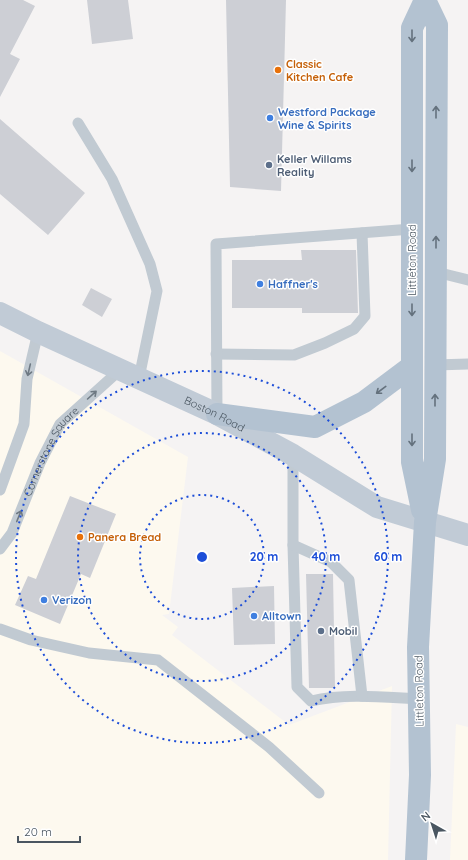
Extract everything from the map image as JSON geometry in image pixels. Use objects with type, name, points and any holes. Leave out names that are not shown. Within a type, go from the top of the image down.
[{"type":"main road","name":"Littleton Road","points":[[425,0],[412,28],[412,462],[425,522]]},
{"type":"main road","name":"Littleton Road","points":[[416,860],[420,775],[418,647],[425,522],[435,460],[437,25],[425,0]]},
{"type":"main road","name":"Boston Road","points":[[0,313],[38,332],[130,373],[169,393],[217,414],[293,456],[377,507],[468,535]]},
{"type":"main road","points":[[217,414],[315,427],[364,402],[412,366]]},
{"type":"lane","points":[[78,123],[112,179],[150,264],[157,290],[130,373]]},
{"type":"lane","points":[[217,414],[216,244],[412,229]]},
{"type":"lane","points":[[216,354],[294,355],[325,343],[354,329],[365,316],[362,233]]},
{"type":"lane","points":[[436,272],[468,280]]},
{"type":"lane","points":[[0,490],[24,424],[27,378],[38,332]]},
{"type":"lane","points":[[435,365],[468,364]]},
{"type":"lane","name":"Cornerstone Square","points":[[0,549],[12,533],[40,463],[60,424],[130,373]]},
{"type":"lane","points":[[293,456],[293,545],[297,687],[311,701],[328,697],[362,696],[418,698]]},
{"type":"lane","points":[[293,545],[331,562],[349,580],[362,696]]},
{"type":"lane","points":[[0,629],[31,640],[89,653],[158,660],[269,747],[319,792]]},
{"type":"shaded area","points":[[0,351],[188,457],[169,614],[162,615],[178,627],[172,635],[289,725],[392,686],[388,860],[0,860]]},
{"type":"shaded area","points":[[456,724],[468,727],[468,860],[450,860]]},
{"type":"building","points":[[0,0],[23,0],[35,6],[10,54],[20,59],[0,97]]},
{"type":"building","points":[[87,0],[128,0],[133,39],[92,44]]},
{"type":"building","points":[[226,0],[286,0],[281,191],[230,187]]},
{"type":"building","points":[[0,119],[85,193],[48,235],[0,194]]},
{"type":"building","points":[[301,250],[356,250],[358,313],[302,313],[302,308],[232,308],[232,260],[302,260]]},
{"type":"building","points":[[91,288],[112,299],[102,317],[82,305]]},
{"type":"building","points":[[70,496],[116,514],[90,578],[81,574],[60,624],[15,605],[28,576],[36,579]]},
{"type":"building","name":"Mobil","points":[[306,574],[333,574],[335,688],[309,688]]},
{"type":"building","name":"Alltown","points":[[274,586],[275,644],[234,645],[232,588]]},
{"type":"place","name":"Classic Kitchen Cafe","points":[[278,70]]},
{"type":"place","name":"Westford Package Wine & Spirits","points":[[270,118]]},
{"type":"place","name":"Keller Willams Reality","points":[[269,165]]},
{"type":"place","name":"Haffner's","points":[[260,284]]},
{"type":"place","name":"Panera Bread","points":[[80,537]]},
{"type":"place","name":"Verizon","points":[[44,600]]},
{"type":"place","name":"Alltown","points":[[254,616]]},
{"type":"place","name":"Mobil","points":[[321,631]]}]
